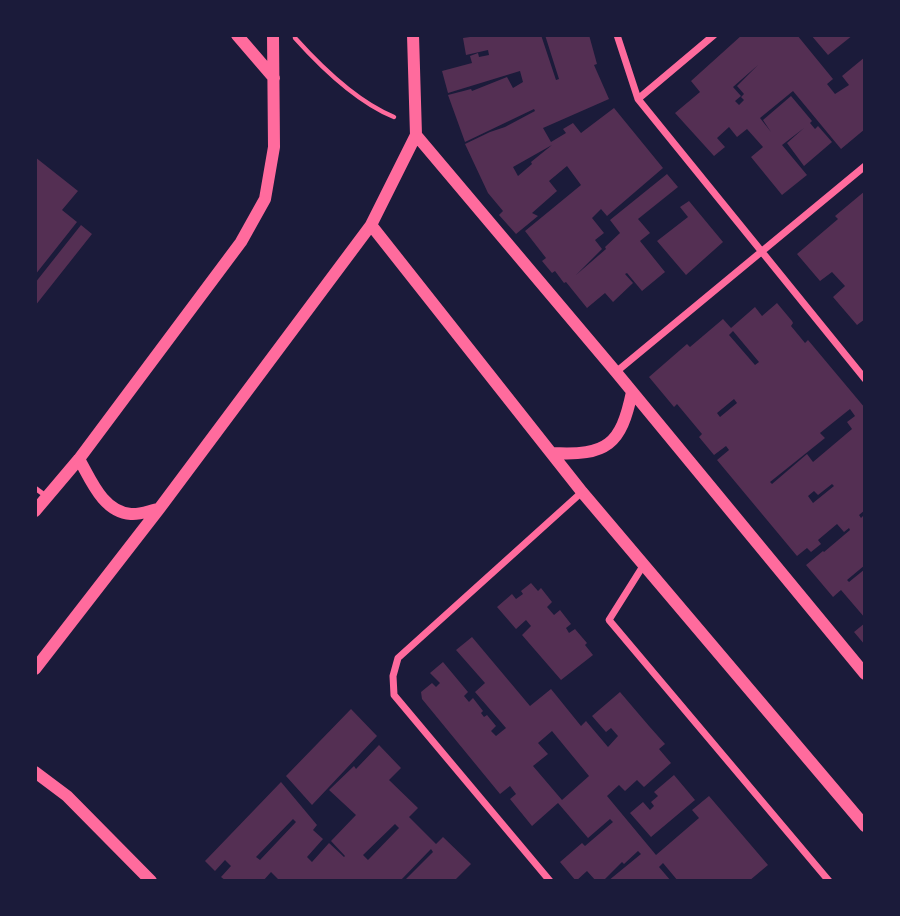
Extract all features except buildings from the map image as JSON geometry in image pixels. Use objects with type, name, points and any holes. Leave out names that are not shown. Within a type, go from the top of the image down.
[{"type":"street","points":[[237,35],[274,78]]},
{"type":"street","points":[[35,511],[79,458],[241,242],[265,199],[274,147],[273,35]]},
{"type":"street","points":[[35,669],[159,509],[370,225],[416,131],[412,35]]},
{"type":"street","points":[[617,35],[638,99],[865,379]]},
{"type":"street","points":[[638,99],[714,35]]},
{"type":"street","points":[[416,131],[865,674]]},
{"type":"street","points":[[616,372],[865,166]]},
{"type":"street","points":[[370,225],[582,492],[865,826]]},
{"type":"street","points":[[552,453],[592,452],[606,446],[617,437],[627,419],[632,392]]},
{"type":"street","points":[[79,458],[99,495],[114,508],[132,514],[159,509]]},
{"type":"street","points":[[550,881],[394,695],[393,676],[398,658],[582,492]]},
{"type":"street","points":[[643,566],[610,620],[830,881]]},
{"type":"street","points":[[35,772],[67,796],[151,881]]},
{"type":"lane","points":[[35,488],[47,497]]},
{"type":"path","points":[[292,35],[314,59],[353,91],[383,113],[416,131]]}]
